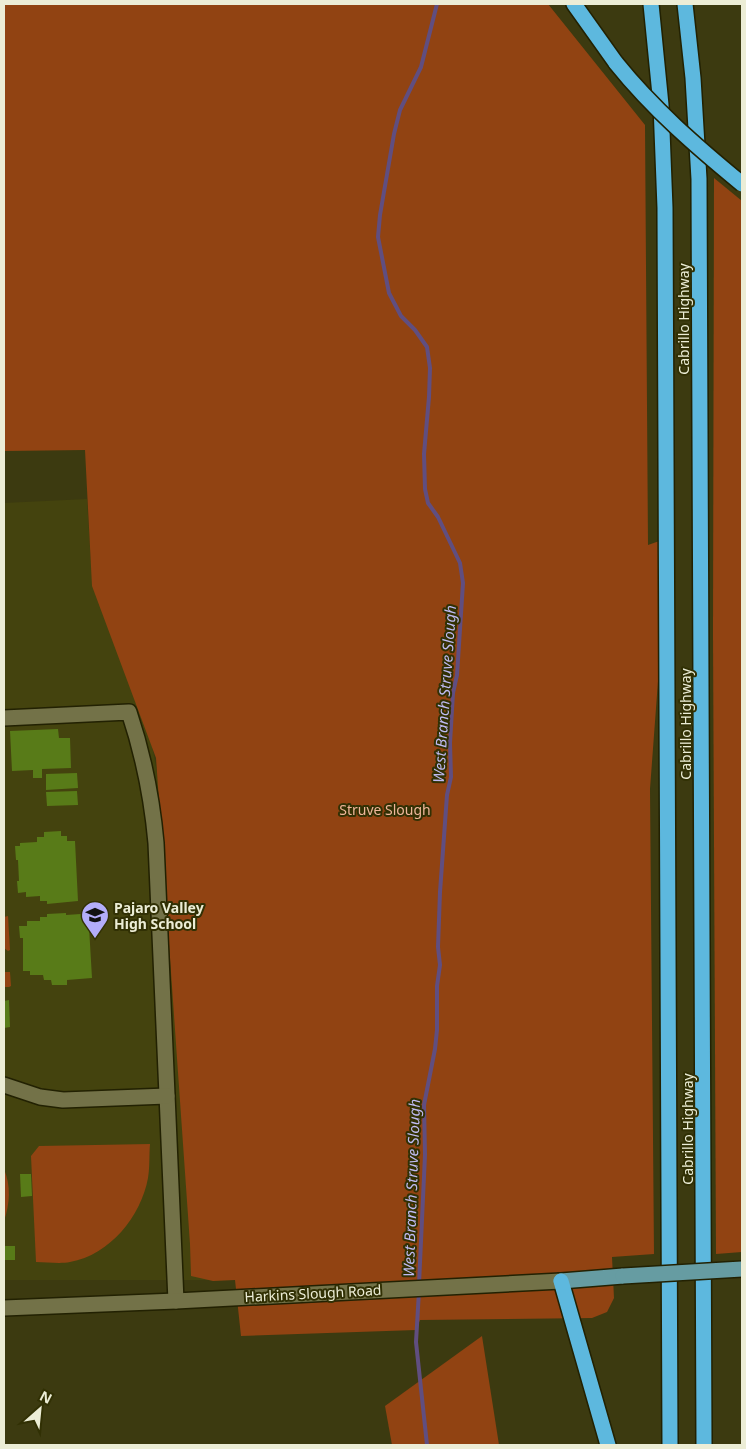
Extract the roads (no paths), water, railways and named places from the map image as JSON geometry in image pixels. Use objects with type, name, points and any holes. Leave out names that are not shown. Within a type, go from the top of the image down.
[{"type":"highway","points":[[574,4],[616,63],[644,95],[683,134],[742,184]]},
{"type":"highway","name":"Cabrillo Highway","points":[[651,4],[661,105],[665,208],[670,1445]]},
{"type":"highway","name":"Cabrillo Highway","points":[[685,4],[694,78],[699,179],[704,1445]]},
{"type":"highway","points":[[561,1281],[608,1445]]},
{"type":"main road","name":"Harkins Slough Road","points":[[561,1281],[742,1269]]},
{"type":"street","points":[[4,718],[128,712],[143,762],[154,824],[176,1301]]},
{"type":"street","points":[[4,1085],[40,1096],[63,1100],[167,1096]]},
{"type":"street","name":"Harkins Slough Road","points":[[4,1308],[561,1281]]},
{"type":"waterway","name":"West Branch Struve Slough","points":[[419,1284],[425,1155],[424,1105],[437,1030],[437,986],[440,965],[438,947],[440,892],[447,795],[451,777],[450,743],[453,693],[457,675],[463,583],[460,563],[438,517],[428,503],[425,489],[424,454],[430,368],[427,347],[415,330],[401,316],[389,293],[378,237],[394,134],[400,110],[421,67],[437,4]]},
{"type":"waterway","name":"West Branch Struve Slough","points":[[419,1291],[416,1342],[427,1445]]},
{"type":"place","name":"Pajaro Valley High School","points":[[95,939]]},
{"type":"park label","name":"Struve Slough","points":[[385,809]]}]
